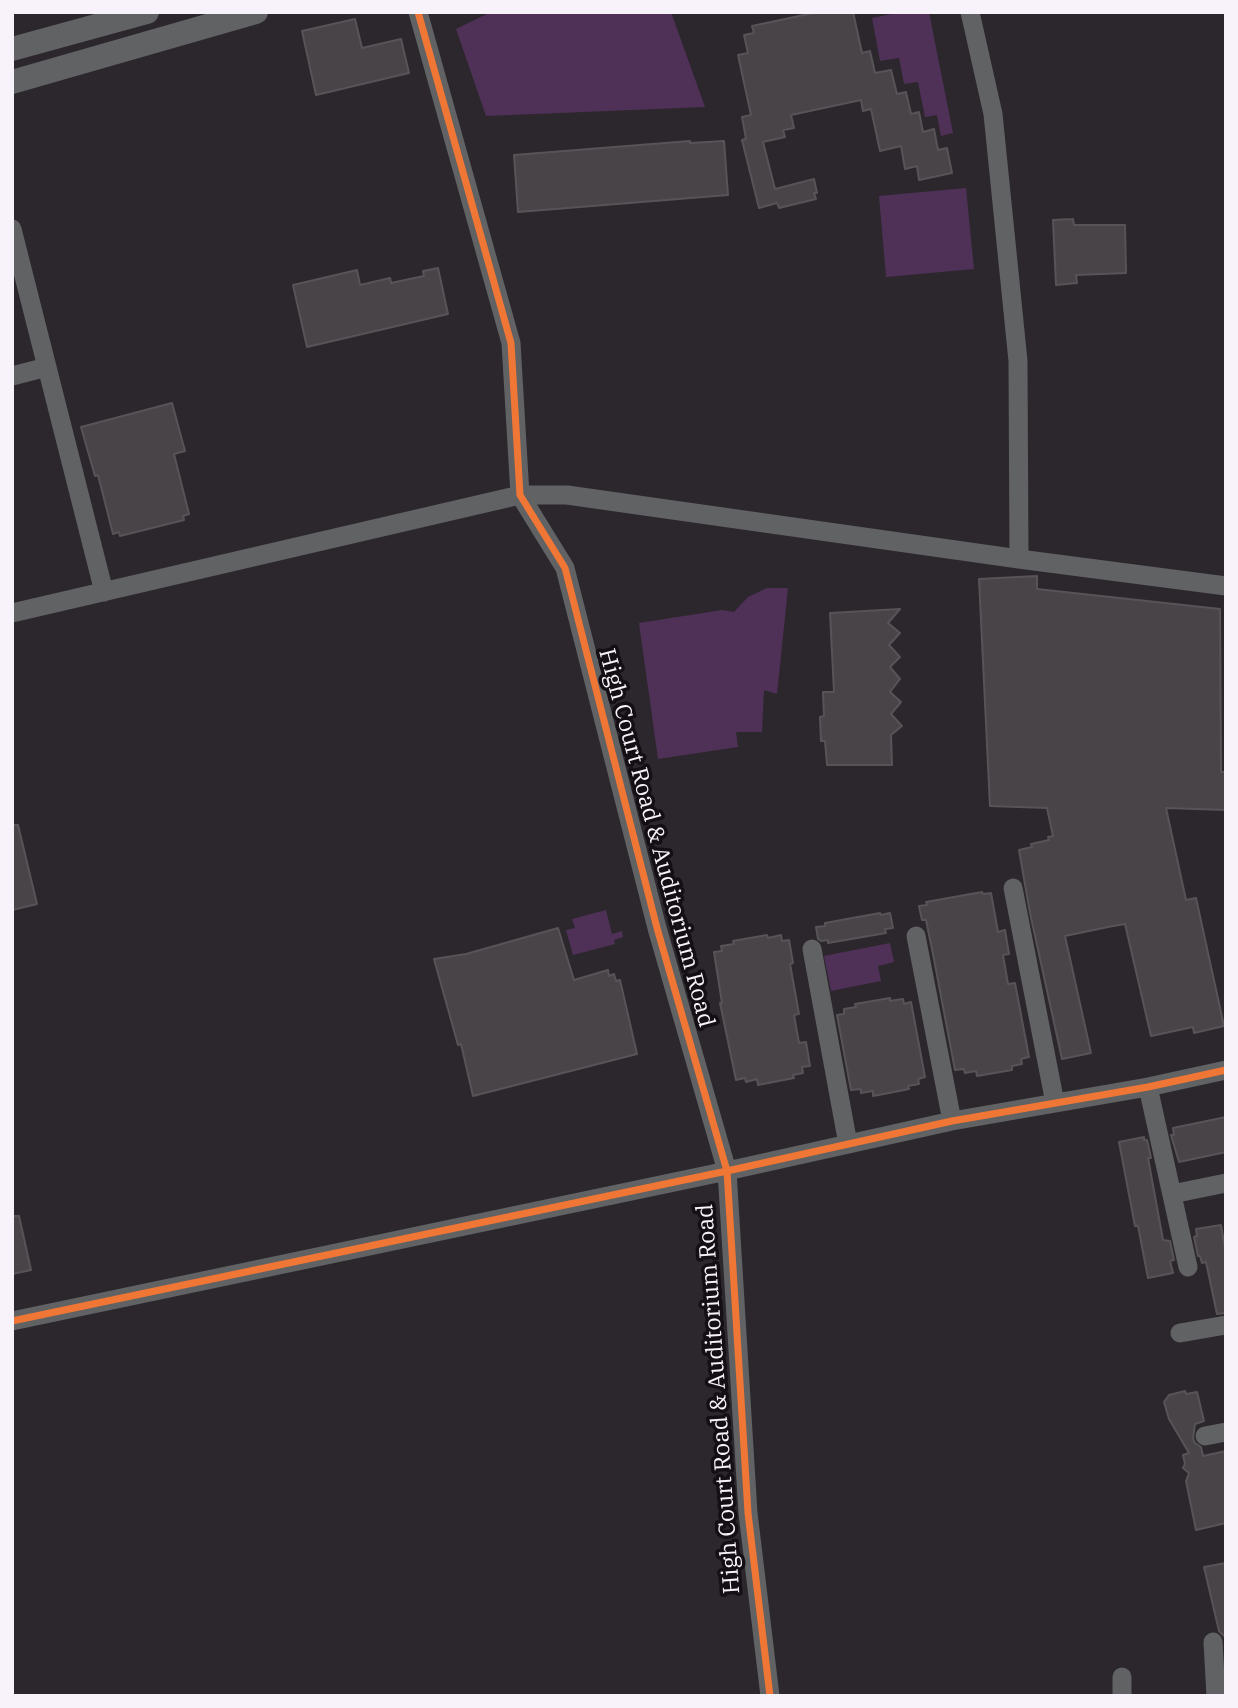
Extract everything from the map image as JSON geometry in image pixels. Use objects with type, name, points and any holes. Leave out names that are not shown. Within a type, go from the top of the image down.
[{"type":"street","points":[[12,49],[147,12]]},
{"type":"street","points":[[12,82],[256,12]]},
{"type":"street","name":"High Court Road & Auditorium Road","points":[[418,12],[511,344],[520,495],[565,568],[657,928],[727,1171],[748,1513],[770,1696]]},
{"type":"street","points":[[970,12],[993,114],[1018,361],[1019,559]]},
{"type":"street","points":[[12,229],[104,592]]},
{"type":"street","points":[[12,376],[47,367]]},
{"type":"street","points":[[12,613],[520,495],[568,495],[1226,586]]},
{"type":"street","points":[[1013,888],[1055,1103]]},
{"type":"street","points":[[916,936],[953,1121]]},
{"type":"street","points":[[812,949],[848,1144]]},
{"type":"street","points":[[12,1321],[953,1121],[1148,1087],[1226,1070]]},
{"type":"street","points":[[1148,1087],[1188,1267]]},
{"type":"street","points":[[1172,1194],[1226,1183]]},
{"type":"street","points":[[1180,1334],[1226,1325]]},
{"type":"street","points":[[1205,1436],[1226,1432]]},
{"type":"street","points":[[1213,1642],[1216,1696]]},
{"type":"shaded area","points":[[491,12],[671,12],[705,107],[486,116],[456,29]]},
{"type":"shaded area","points":[[902,12],[929,12],[953,133],[941,136],[937,115],[925,117],[918,82],[904,84],[899,58],[880,61],[872,18]]},
{"type":"shaded area","points":[[966,188],[974,269],[886,277],[879,196]]},
{"type":"shaded area","points":[[767,588],[788,588],[777,694],[764,690],[762,732],[736,732],[738,747],[658,759],[639,623],[722,610],[734,612],[748,597]]},
{"type":"shaded area","points":[[606,910],[612,934],[622,931],[623,937],[614,940],[615,944],[573,955],[566,930],[575,928],[572,919]]},
{"type":"shaded area","points":[[890,943],[894,962],[878,966],[881,981],[831,991],[824,956]]},
{"type":"building","points":[[818,12],[853,12],[862,53],[870,51],[875,73],[891,70],[897,94],[906,92],[911,114],[919,112],[923,132],[934,129],[938,150],[947,148],[952,173],[919,180],[917,166],[905,169],[901,146],[880,151],[871,109],[863,111],[861,100],[791,115],[794,128],[783,130],[785,137],[763,142],[775,189],[814,179],[817,193],[814,193],[816,199],[779,208],[777,203],[759,208],[742,140],[746,139],[742,117],[751,115],[738,55],[748,53],[744,35],[754,33],[752,26]]},
{"type":"building","points":[[355,19],[362,48],[401,39],[409,73],[316,95],[302,31]]},
{"type":"building","points":[[690,141],[724,141],[728,195],[518,212],[514,155]]},
{"type":"building","points":[[1073,219],[1074,225],[1125,225],[1126,273],[1076,275],[1077,283],[1056,285],[1053,220]]},
{"type":"building","points":[[438,268],[448,314],[307,347],[293,285],[357,270],[360,285],[390,278],[391,283],[424,276],[423,271]]},
{"type":"building","points":[[172,403],[185,451],[174,454],[189,514],[183,516],[184,520],[120,536],[119,532],[113,534],[98,475],[95,476],[81,427]]},
{"type":"building","points":[[1037,576],[1037,589],[1220,609],[1221,772],[1226,772],[1226,810],[1166,808],[1186,900],[1196,898],[1224,1026],[1194,1033],[1193,1027],[1151,1036],[1125,924],[1108,927],[1065,936],[1091,1053],[1062,1059],[1019,850],[1049,840],[1048,837],[1053,836],[1047,808],[990,806],[979,579]]},
{"type":"building","points":[[900,609],[888,623],[900,633],[889,645],[900,657],[890,667],[900,679],[890,692],[901,702],[891,714],[902,726],[891,735],[892,765],[827,765],[825,741],[821,741],[820,717],[824,716],[823,692],[834,692],[830,613]]},
{"type":"building","points":[[12,825],[18,825],[37,904],[12,910]]},
{"type":"building","points":[[982,892],[991,893],[998,932],[1005,930],[1009,954],[1003,955],[1008,984],[1015,983],[1029,1057],[1021,1059],[1022,1064],[1012,1066],[1012,1070],[977,1076],[976,1071],[965,1073],[964,1069],[955,1070],[926,920],[922,920],[919,906],[927,905],[926,902]]},
{"type":"building","points":[[890,913],[893,928],[885,929],[886,933],[828,943],[828,940],[818,939],[816,927],[825,926],[825,923]]},
{"type":"building","points":[[558,928],[574,980],[608,970],[609,976],[614,974],[616,981],[620,980],[637,1054],[473,1096],[461,1044],[458,1045],[434,959],[466,954]]},
{"type":"building","points":[[767,935],[768,938],[781,935],[782,941],[789,940],[793,963],[790,964],[799,1014],[794,1015],[799,1043],[806,1042],[810,1066],[802,1067],[803,1073],[793,1075],[794,1078],[758,1085],[757,1079],[746,1082],[745,1078],[736,1080],[720,1003],[714,952],[722,951],[721,946],[734,944],[733,941]]},
{"type":"building","points":[[890,998],[890,1001],[903,999],[904,1004],[911,1002],[925,1077],[918,1079],[919,1084],[908,1086],[909,1089],[873,1096],[873,1091],[861,1093],[861,1089],[851,1090],[837,1015],[844,1014],[844,1009],[856,1007],[855,1004]]},
{"type":"building","points":[[1226,1117],[1226,1152],[1179,1162],[1171,1135],[1174,1135],[1173,1128]]},
{"type":"building","points":[[1144,1137],[1151,1158],[1148,1158],[1163,1240],[1170,1241],[1174,1260],[1170,1261],[1173,1273],[1148,1278],[1119,1142]]},
{"type":"building","points":[[12,1216],[19,1216],[31,1270],[12,1274]]},
{"type":"building","points":[[1221,1225],[1226,1254],[1226,1313],[1217,1314],[1206,1262],[1202,1263],[1198,1256],[1194,1237],[1197,1236],[1196,1229]]},
{"type":"building","points":[[1185,1391],[1186,1394],[1197,1392],[1204,1421],[1195,1424],[1193,1438],[1201,1447],[1203,1456],[1226,1451],[1226,1523],[1196,1530],[1186,1481],[1189,1473],[1183,1468],[1183,1455],[1189,1453],[1169,1419],[1164,1402],[1169,1395]]},
{"type":"building","points":[[1226,1563],[1224,1636],[1219,1631],[1204,1567]]},
{"type":"cycle path","points":[[418,12],[511,343],[520,495],[565,568],[657,928],[727,1171],[748,1513],[770,1696]]},
{"type":"cycle path","points":[[12,1321],[952,1121],[1148,1087],[1226,1070]]}]
